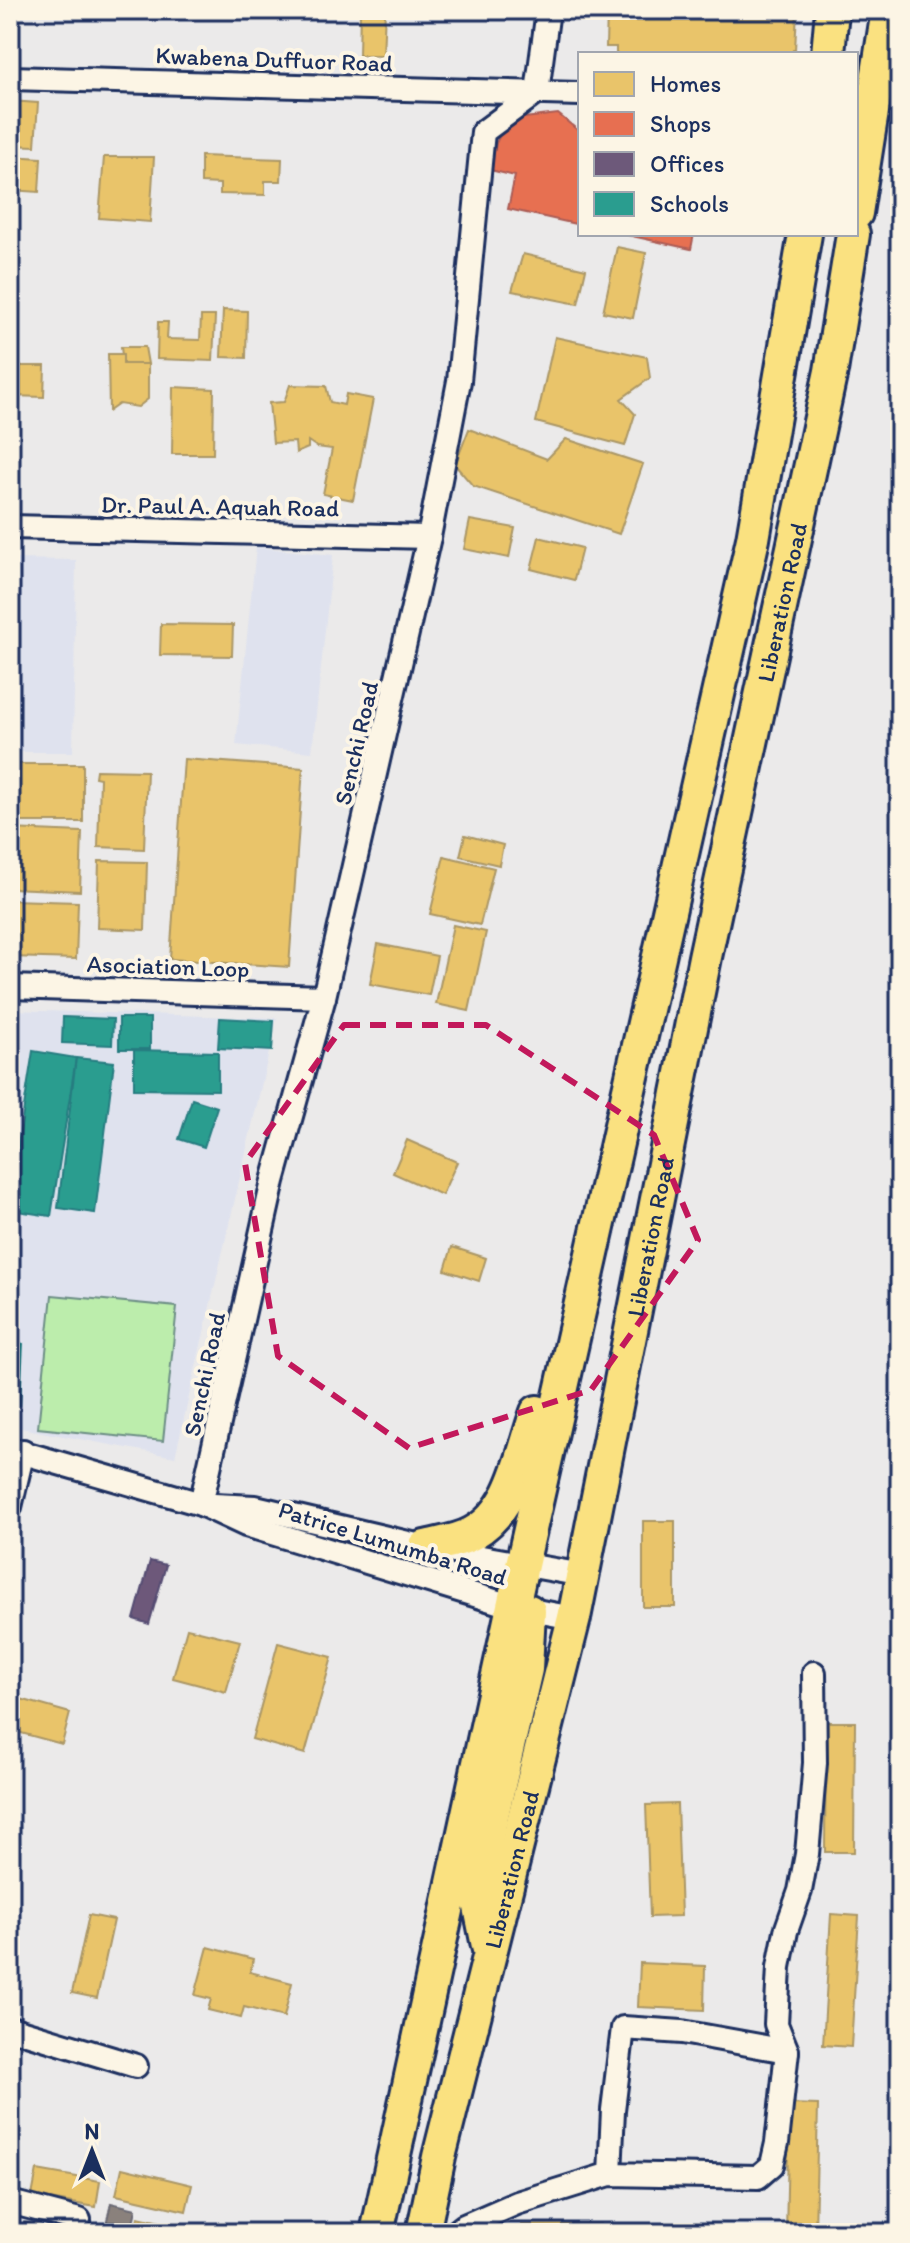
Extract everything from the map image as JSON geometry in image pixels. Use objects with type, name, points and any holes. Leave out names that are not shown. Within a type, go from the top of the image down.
[{"type":"highway","points":[[828,52],[832,10]]},
{"type":"highway","points":[[858,200],[888,10]]},
{"type":"highway","name":"Liberation Road","points":[[377,2233],[522,1608],[522,1565],[753,539],[805,236]]},
{"type":"highway","name":"Liberation Road","points":[[423,2233],[439,2157],[574,1618],[705,957],[831,371],[853,236]]},
{"type":"highway","points":[[425,1547],[474,1533],[503,1504],[517,1475],[536,1414],[549,1388],[566,1366]]},
{"type":"highway","points":[[490,1956],[478,1897],[479,1871],[526,1669],[522,1608]]},
{"type":"street","points":[[537,92],[548,10]]},
{"type":"street","name":"Kwabena Duffuor Road","points":[[10,78],[578,94]]},
{"type":"street","name":"Senchi Road","points":[[201,1504],[273,1181],[324,997],[429,537],[459,381],[483,132],[537,92]]},
{"type":"street","name":"Dr. Paul A. Aquah Road","points":[[10,527],[429,537]]},
{"type":"street","name":"Asociation Loop","points":[[10,987],[324,997]]},
{"type":"street","points":[[10,1507],[17,1450]]},
{"type":"street","name":"Patrice Lumumba Road","points":[[17,1450],[201,1504],[246,1525],[522,1608],[574,1618]]},
{"type":"street","name":"Patrice Lumumba Road","points":[[201,1504],[255,1507],[425,1547],[583,1575]]},
{"type":"street","points":[[455,2233],[517,2203],[610,2174],[758,2177],[772,2165],[787,2051],[776,2024],[777,1989],[786,1931],[800,1891],[807,1854],[815,1763],[814,1673]]},
{"type":"street","points":[[10,2028],[136,2066]]},
{"type":"street","points":[[610,2174],[613,2110],[623,2028],[682,2032],[787,2051]]},
{"type":"street","points":[[10,2202],[79,2220]]},
{"type":"highlighted area","points":[[344,1025],[486,1025],[654,1135],[698,1240],[591,1390],[409,1448],[278,1356],[245,1163]]},
{"type":"shaded area","points":[[256,547],[333,555],[312,752],[236,745]]},
{"type":"shaded area","points":[[10,559],[76,560],[73,752],[10,752]]},
{"type":"shaded area","points":[[10,1010],[277,1018],[175,1457],[10,1426]]},
{"type":"green space","points":[[52,1295],[177,1307],[163,1441],[38,1428]]},
{"type":"building: Homes","points":[[360,10],[385,10],[383,56],[359,55]]},
{"type":"building: Homes","points":[[607,10],[797,11],[792,52],[616,52],[616,47],[606,47]]},
{"type":"building: Homes","points":[[10,101],[38,103],[35,146],[10,145]]},
{"type":"building: Homes","points":[[10,156],[41,158],[39,192],[10,190]]},
{"type":"building: Homes","points":[[201,156],[282,159],[281,181],[265,181],[265,195],[220,194],[220,184],[201,183]]},
{"type":"building: Homes","points":[[104,157],[154,157],[150,222],[99,218]]},
{"type":"building: Homes","points":[[617,247],[646,253],[633,318],[603,312]]},
{"type":"building: Homes","points":[[523,254],[586,269],[578,304],[512,291]]},
{"type":"building: Homes","points":[[223,310],[247,311],[246,358],[221,357]]},
{"type":"building: Homes","points":[[201,316],[215,316],[213,361],[157,359],[158,322],[168,322],[167,339],[200,340]]},
{"type":"building: Homes","points":[[555,337],[647,357],[650,378],[621,399],[635,414],[625,446],[536,422]]},
{"type":"building: Homes","points":[[121,347],[145,347],[148,364],[123,364]]},
{"type":"building: Homes","points":[[108,354],[123,354],[123,364],[148,364],[148,399],[138,407],[119,404],[109,411]]},
{"type":"building: Homes","points":[[10,366],[45,366],[44,397],[10,396]]},
{"type":"building: Homes","points":[[290,385],[326,386],[330,402],[344,405],[346,394],[373,399],[353,500],[323,494],[332,449],[317,447],[308,441],[308,448],[296,453],[295,442],[273,443],[269,403],[284,402]]},
{"type":"building: Homes","points":[[173,387],[214,389],[213,454],[172,454]]},
{"type":"building: Homes","points":[[469,429],[547,459],[566,439],[643,464],[619,534],[473,486],[455,465]]},
{"type":"building: Homes","points":[[470,520],[515,528],[509,558],[464,549]]},
{"type":"building: Homes","points":[[539,537],[582,548],[574,580],[531,569]]},
{"type":"building: Homes","points":[[161,624],[233,625],[232,656],[160,655]]},
{"type":"building: Homes","points":[[184,759],[303,768],[289,967],[170,959]]},
{"type":"building: Homes","points":[[10,764],[83,764],[83,822],[10,822]]},
{"type":"building: Homes","points":[[96,770],[147,771],[144,849],[98,847],[100,778],[95,777]]},
{"type":"building: Homes","points":[[10,829],[82,832],[80,891],[10,888]]},
{"type":"building: Homes","points":[[465,835],[503,845],[499,865],[460,856]]},
{"type":"building: Homes","points":[[444,856],[494,868],[480,925],[430,914]]},
{"type":"building: Homes","points":[[99,861],[147,862],[145,930],[97,928]]},
{"type":"building: Homes","points":[[10,900],[78,902],[76,959],[10,957]]},
{"type":"building: Homes","points":[[453,925],[486,932],[469,1011],[436,1004]]},
{"type":"building: Homes","points":[[378,944],[437,956],[429,995],[370,984]]},
{"type":"building: Homes","points":[[407,1140],[457,1162],[442,1195],[393,1173]]},
{"type":"building: Homes","points":[[452,1247],[486,1258],[479,1281],[445,1270]]},
{"type":"building: Homes","points":[[643,1521],[675,1521],[675,1607],[643,1607]]},
{"type":"building: Homes","points":[[187,1628],[240,1641],[226,1692],[173,1678]]},
{"type":"building: Homes","points":[[278,1643],[332,1657],[305,1754],[252,1739]]},
{"type":"building: Homes","points":[[10,1696],[70,1713],[62,1744],[10,1730]]},
{"type":"building: Homes","points":[[826,1722],[855,1722],[854,1852],[825,1852]]},
{"type":"building: Homes","points":[[677,1804],[681,1916],[650,1917],[646,1805]]},
{"type":"building: Homes","points":[[831,1914],[859,1916],[851,2047],[823,2045]]},
{"type":"building: Homes","points":[[89,1915],[114,1920],[97,1998],[72,1993]]},
{"type":"building: Homes","points":[[208,1947],[253,1959],[250,1972],[292,1983],[284,2017],[244,2007],[241,2018],[208,2010],[211,1999],[195,1995]]},
{"type":"building: Homes","points":[[640,1963],[705,1966],[704,2010],[638,2007]]},
{"type":"building: Homes","points":[[789,2104],[818,2105],[815,2233],[786,2233]]},
{"type":"building: Homes","points":[[122,2168],[192,2185],[186,2211],[116,2195]]},
{"type":"building: Homes","points":[[37,2170],[100,2181],[96,2207],[32,2196]]},
{"type":"building: Homes","points":[[138,2217],[209,2233],[135,2233]]},
{"type":"building: Homes","points":[[25,2223],[67,2233],[23,2233]]},
{"type":"building: Homes","points":[[600,2224],[600,2233],[521,2233],[521,2225]]},
{"type":"building: Shops","points":[[558,114],[578,130],[578,225],[508,209],[515,176],[490,170],[496,143],[507,120]]},
{"type":"building: Shops","points":[[632,236],[694,236],[691,249]]},
{"type":"building: Offices","points":[[150,1561],[166,1565],[149,1624],[134,1619]]},
{"type":"building: Schools","points":[[63,1017],[113,1019],[112,1045],[62,1043]]},
{"type":"building: Schools","points":[[119,1018],[150,1018],[150,1049],[119,1049]]},
{"type":"building: Schools","points":[[220,1018],[274,1021],[272,1051],[218,1048]]},
{"type":"building: Schools","points":[[134,1050],[218,1052],[218,1090],[134,1089]]},
{"type":"building: Schools","points":[[33,1051],[76,1058],[51,1216],[10,1210]]},
{"type":"building: Schools","points":[[76,1058],[114,1062],[95,1213],[58,1208]]},
{"type":"building: Schools","points":[[192,1099],[217,1107],[204,1147],[179,1139]]},
{"type":"building: Schools","points":[[10,1304],[17,1304],[16,1338],[10,1338]]},
{"type":"building: Schools","points":[[10,1343],[23,1344],[20,1405],[10,1405]]},
{"type":"building: Industry","points":[[111,2203],[136,2209],[131,2233],[104,2233]]}]
